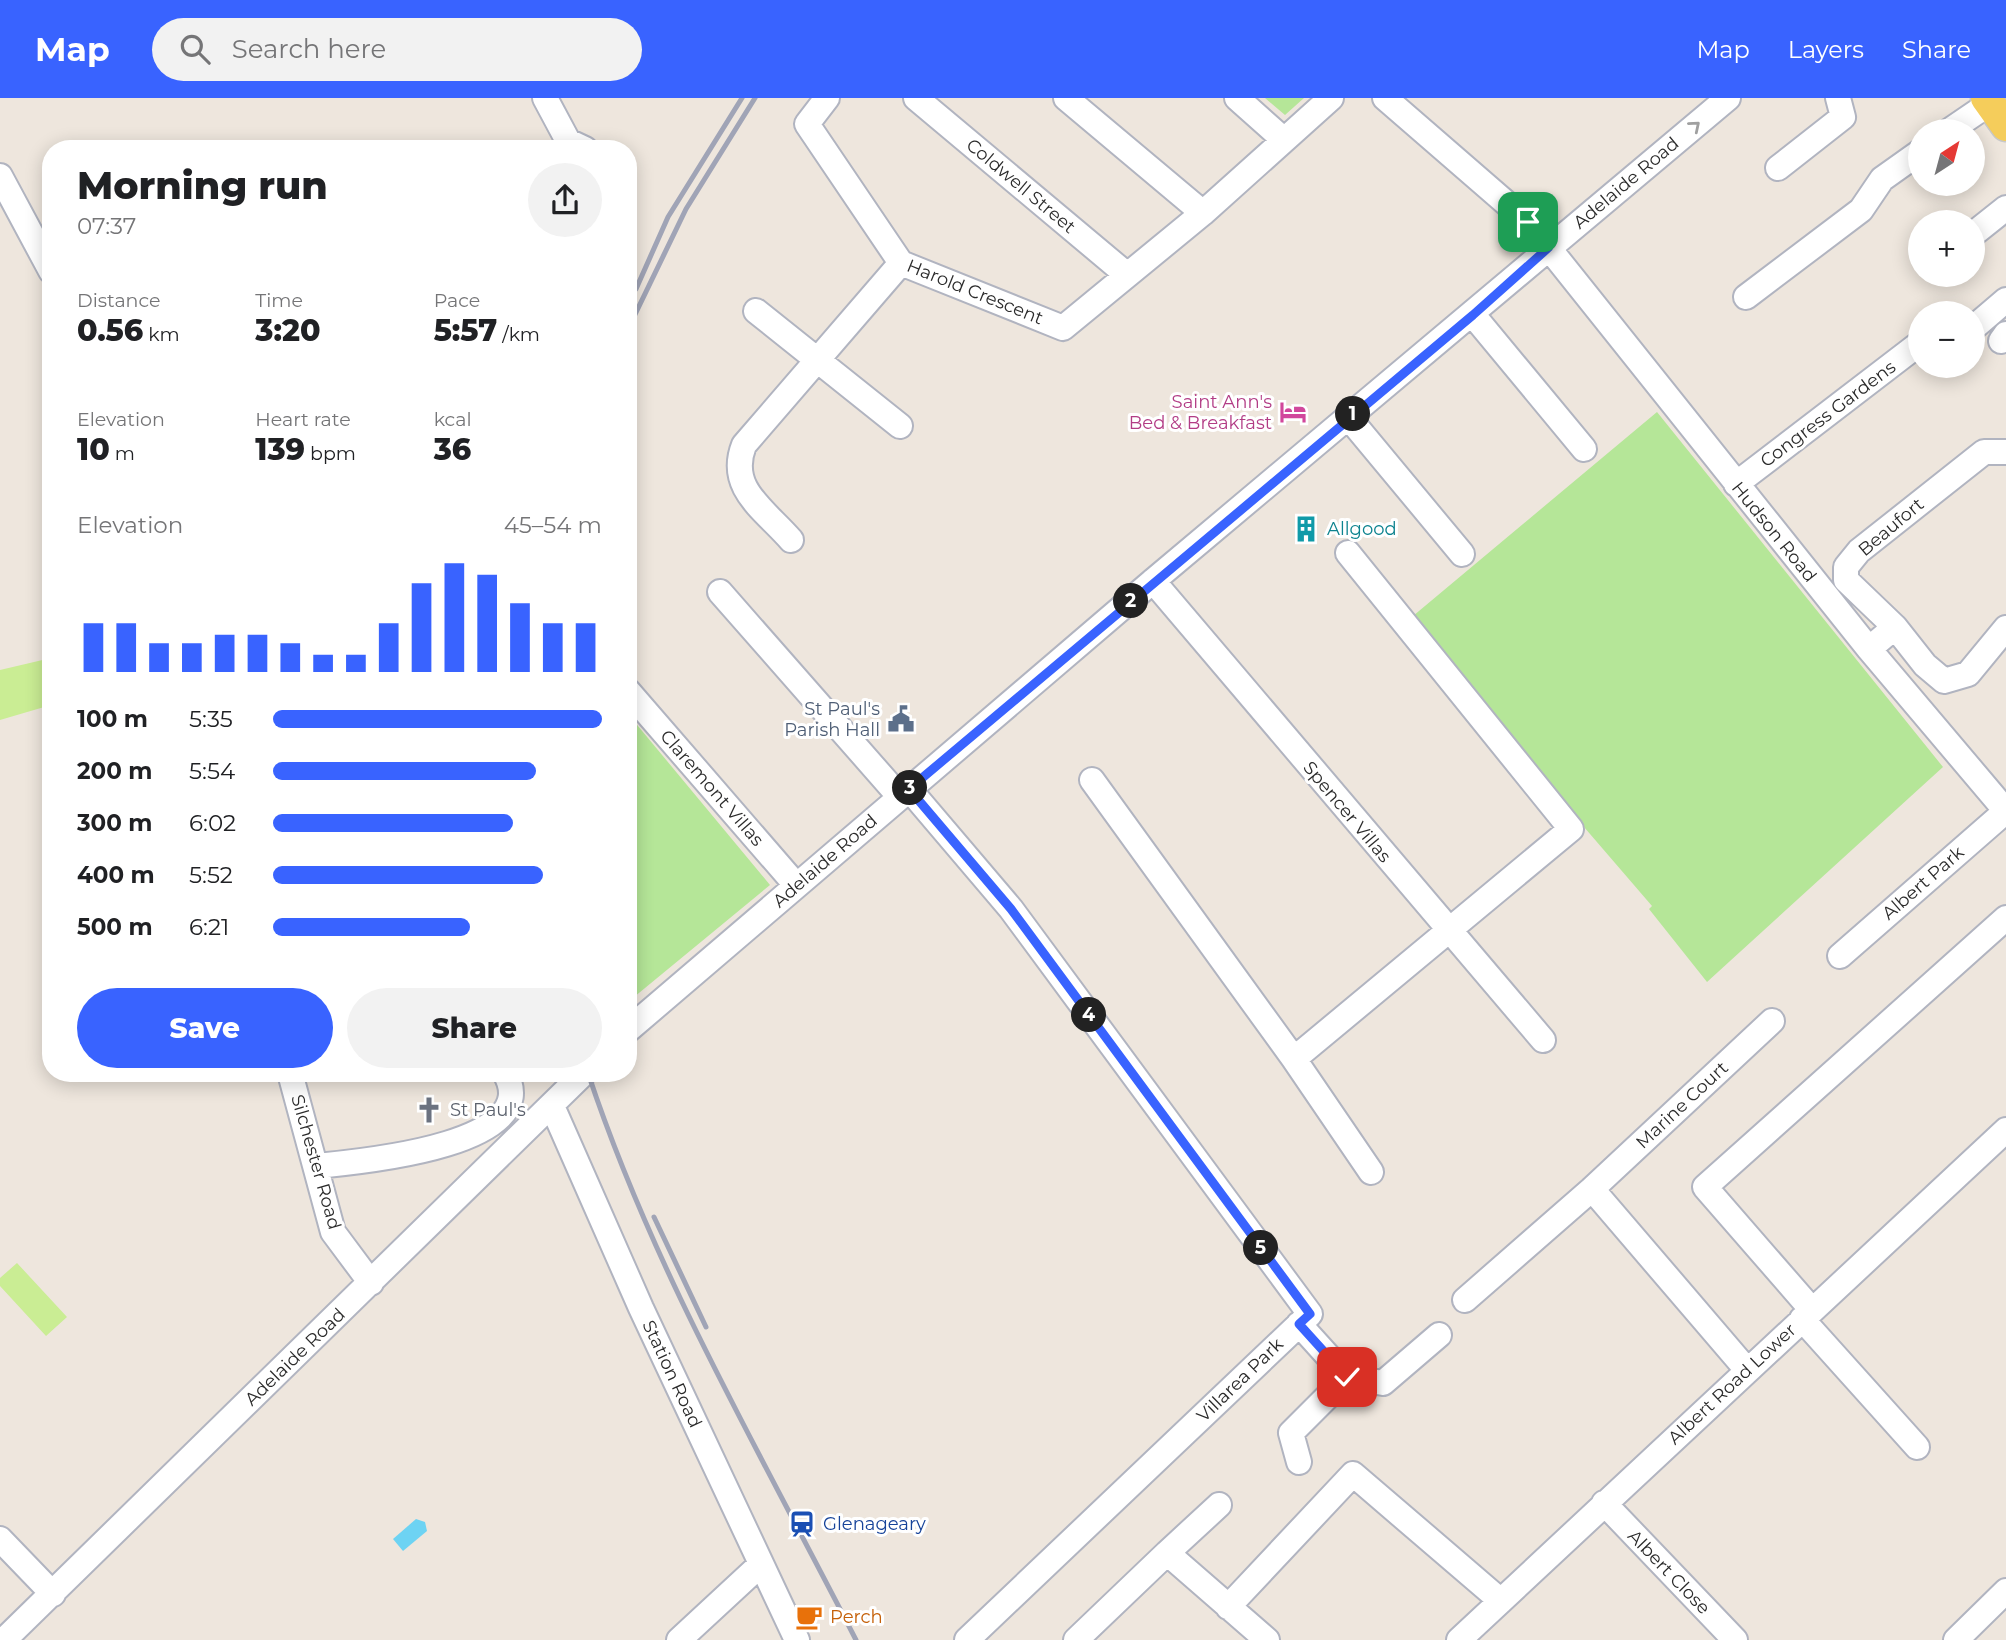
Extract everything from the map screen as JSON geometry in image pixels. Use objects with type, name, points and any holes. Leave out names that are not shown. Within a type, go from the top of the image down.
[{"type":"street","points":[[545,98],[567,140]]},
{"type":"street","name":"Harold Crescent","points":[[827,98],[807,124],[901,263],[1063,328],[1203,214],[1331,98]]},
{"type":"street","name":"Coldwell Street","points":[[916,98],[1126,274]]},
{"type":"street","points":[[1066,98],[1203,214]]},
{"type":"street","points":[[1237,98],[1284,140]]},
{"type":"street","name":"Adelaide Road","points":[[637,1022],[1153,582],[1728,98]]},
{"type":"street","points":[[1778,168],[1843,117],[1838,98]]},
{"type":"street","name":"Hudson Road","points":[[1400,103],[1528,222],[1735,484],[1869,649],[2006,811]]},
{"type":"street","points":[[1974,119],[1994,109]]},
{"type":"street","points":[[1746,298],[1861,210],[1882,179],[1908,161]]},
{"type":"street","points":[[0,176],[42,254]]},
{"type":"street","points":[[1985,224],[2006,208]]},
{"type":"street","points":[[791,540],[741,483],[737,463],[744,445],[901,263]]},
{"type":"street","points":[[1985,318],[2006,300]]},
{"type":"street","points":[[756,311],[900,426]]},
{"type":"street","points":[[1473,315],[1584,449]]},
{"type":"street","name":"Congress Gardens","points":[[1735,484],[1908,352]]},
{"type":"street","points":[[1349,418],[1462,554]]},
{"type":"street","name":"Beaufort","points":[[2005,452],[1983,452],[1859,551],[1846,567],[1846,580],[1895,627],[1925,665],[1944,681],[1968,674],[2006,628]]},
{"type":"street","points":[[1294,1059],[1571,829],[1348,554]]},
{"type":"street","name":"Spencer Villas","points":[[1153,582],[1543,1040]]},
{"type":"street","points":[[720,592],[905,793]]},
{"type":"street","points":[[1869,649],[1895,627]]},
{"type":"street","name":"Claremont Villas","points":[[637,701],[796,885]]},
{"type":"street","points":[[1092,780],[1294,1059],[1371,1172]]},
{"type":"street","name":"Villarea Park","points":[[905,793],[1011,909],[1310,1314],[967,1640]]},
{"type":"street","name":"Albert Park","points":[[1840,956],[2006,811]]},
{"type":"street","points":[[1917,1447],[1705,1187],[2006,918]]},
{"type":"street","name":"Marine Court","points":[[1465,1300],[1592,1189],[1772,1021]]},
{"type":"street","name":"Silchester Road","points":[[293,1082],[333,1231],[372,1283]]},
{"type":"street","points":[[317,1166],[451,1145],[495,1123],[511,1093],[508,1082]]},
{"type":"street","name":"Adelaide Road","points":[[4,1640],[575,1082]]},
{"type":"street","name":"Station Road","points":[[552,1106],[760,1565],[797,1640]]},
{"type":"street","name":"Albert Road Lower","points":[[1459,1640],[2006,1130]]},
{"type":"street","points":[[1592,1189],[1748,1370]]},
{"type":"street","points":[[1299,1324],[1347,1377],[1383,1383],[1439,1335]]},
{"type":"street","points":[[1299,1462],[1291,1433],[1347,1377]]},
{"type":"street","points":[[1228,1607],[1353,1474],[1501,1601]]},
{"type":"street","name":"Albert Close","points":[[1604,1503],[1735,1640]]},
{"type":"street","points":[[1076,1640],[1219,1505]]},
{"type":"street","points":[[0,1539],[53,1594]]},
{"type":"street","points":[[1167,1553],[1267,1640]]},
{"type":"street","points":[[679,1640],[760,1565]]},
{"type":"street","points":[[1956,1640],[2006,1591]]},
{"type":"green space","points":[[1265,98],[1304,98],[1285,115]]},
{"type":"green space","points":[[1657,412],[1943,767],[1707,982],[1649,909],[1652,906],[1584,827],[1581,829],[1413,616]]},
{"type":"green space","points":[[42,660],[42,708],[0,720],[0,670]]},
{"type":"green space","points":[[637,725],[770,885],[637,995]]},
{"type":"green space","points":[[17,1263],[67,1317],[46,1336],[0,1286],[0,1278]]},
{"type":"water","points":[[416,1519],[425,1522],[427,1531],[403,1551],[393,1539]]},
{"type":"railway","points":[[637,287],[668,217],[742,98]]},
{"type":"railway","points":[[637,310],[686,209],[755,98]]},
{"type":"railway","points":[[591,1082],[644,1219],[677,1291],[856,1640]]},
{"type":"railway","points":[[654,1217],[706,1327]]},
{"type":"place","name":"Saint Ann's Bed & Breakfast","points":[[1293,412]]},
{"type":"place","name":"Allgood","points":[[1306,529]]},
{"type":"place","name":"St Paul's Parish Hall","points":[[901,719]]},
{"type":"place","name":"St Paul's","points":[[429,1110]]},
{"type":"place","name":"Glenageary","points":[[802,1524]]},
{"type":"place","name":"Perch","points":[[809,1617]]},
{"type":"route","points":[[1347,1377],[1299,1324],[1310,1314],[1011,909],[909,789],[1473,315],[1548,248],[1528,222]]}]
